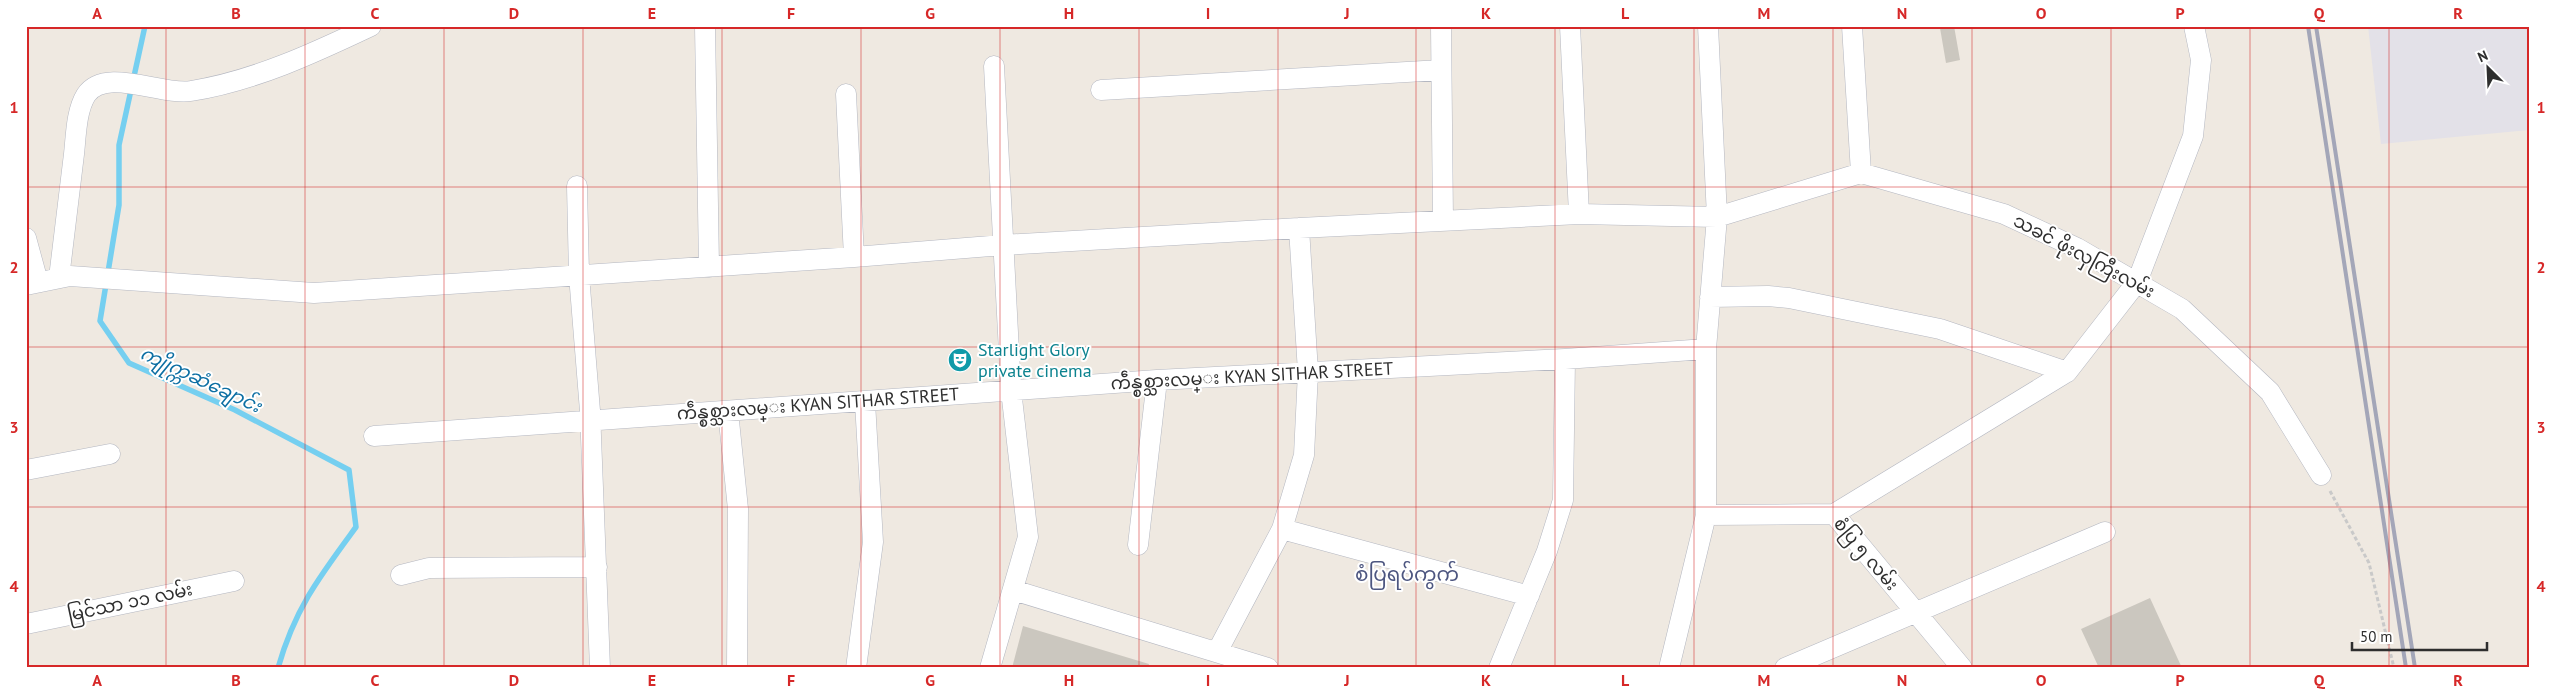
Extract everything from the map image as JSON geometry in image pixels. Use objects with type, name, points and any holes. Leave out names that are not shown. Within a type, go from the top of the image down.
[{"type":"street","points":[[64,277],[82,104],[87,94],[98,86],[116,81],[188,92],[257,75],[372,26]]},
{"type":"street","points":[[705,26],[709,267]]},
{"type":"street","points":[[1441,26],[1443,220]]},
{"type":"street","points":[[1570,26],[1579,214]]},
{"type":"street","points":[[1669,668],[1706,515],[1706,349],[1717,217],[1708,26]]},
{"type":"street","points":[[26,238],[32,284],[64,277],[138,280],[314,293],[854,257],[1003,245],[1443,220],[1579,214],[1717,217],[1862,173],[1852,26]]},
{"type":"street","points":[[1834,514],[2067,372],[2137,282],[2194,136],[2200,60],[2194,26]]},
{"type":"street","points":[[990,668],[1028,537],[1011,390],[994,66]]},
{"type":"street","points":[[1101,90],[1441,70]]},
{"type":"street","points":[[846,94],[854,257]]},
{"type":"street","name":"သခင် ဖိုးလှကြီးလမ်း","points":[[1862,173],[2004,214],[2078,248],[2182,309],[2270,392],[2321,475]]},
{"type":"street","points":[[577,186],[579,275],[590,421],[600,668]]},
{"type":"street","points":[[1217,652],[1282,530],[1304,455],[1308,372],[1299,228]]},
{"type":"street","points":[[1710,297],[1768,296],[1940,328],[2067,372]]},
{"type":"street","name":"ကဵန္စစ္သားလမ္း KYAN SITHAR STREET","points":[[374,436],[1157,380],[1566,359],[1706,349]]},
{"type":"street","points":[[1499,668],[1547,551],[1563,500],[1566,359]]},
{"type":"street","points":[[1138,545],[1157,380]]},
{"type":"street","points":[[856,668],[873,542],[865,402]]},
{"type":"street","points":[[728,411],[738,508],[737,668]]},
{"type":"street","points":[[26,470],[110,454]]},
{"type":"street","name":"စံပြ ၅ လမ်း","points":[[1706,515],[1834,514],[1962,668]]},
{"type":"street","points":[[1282,530],[1528,596]]},
{"type":"street","points":[[1785,668],[1916,614],[2105,532]]},
{"type":"street","points":[[401,575],[429,568],[597,567]]},
{"type":"street","name":"မြင်သာ ၁၁ လမ်း","points":[[26,624],[234,581]]},
{"type":"street","points":[[1013,590],[1268,668]]},
{"type":"path","points":[[2321,475],[2369,563],[2394,668]]},
{"type":"shaded area","points":[[2368,26],[2529,26],[2529,130],[2381,144]]},
{"type":"building","points":[[1954,26],[1960,60],[1946,63],[1940,28]]},
{"type":"building","points":[[2150,598],[2182,668],[2099,668],[2081,629]]},
{"type":"building","points":[[1023,626],[1149,664],[1148,668],[1012,668]]},
{"type":"waterway","name":"ကျိုက္ကဆံချောင်း","points":[[145,26],[119,145],[119,205],[100,321],[129,363],[235,410],[349,470],[356,527],[310,593],[292,628],[278,668]]},
{"type":"railway","points":[[2308,26],[2406,668]]},
{"type":"railway","points":[[2316,26],[2415,668]]},
{"type":"place","name":"Starlight Glory private cinema","points":[[960,360]]},
{"type":"district","name":"စံပြရပ်ကွက်","points":[[1407,574]]}]
